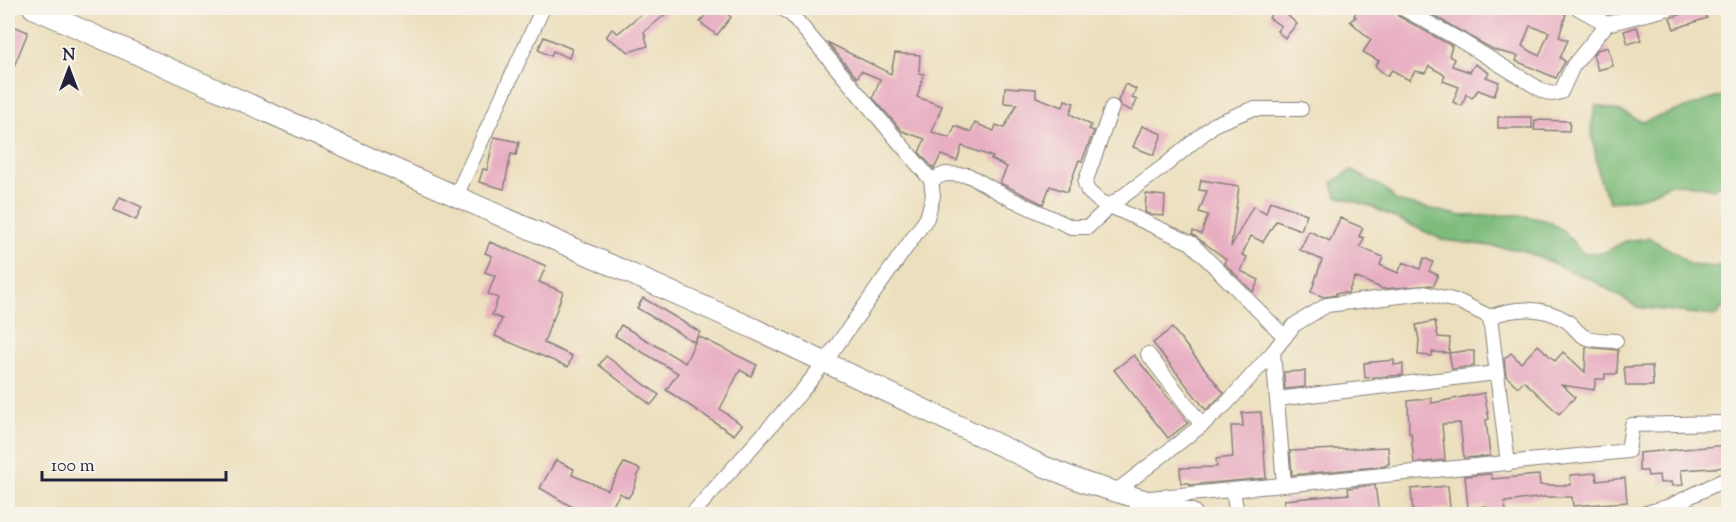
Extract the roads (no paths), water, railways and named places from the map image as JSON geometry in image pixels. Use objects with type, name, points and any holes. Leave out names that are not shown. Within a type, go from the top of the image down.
[{"type":"main road","points":[[33,8],[755,329],[1043,466],[1115,492],[1137,507],[1192,514]]},
{"type":"street","points":[[456,196],[543,8]]},
{"type":"street","points":[[692,514],[825,362],[927,218],[933,196],[931,180],[792,15],[782,8]]},
{"type":"street","points":[[1402,8],[1543,91],[1552,94],[1561,92],[1573,66],[1607,24],[1670,8]]},
{"type":"street","points":[[1578,8],[1607,24]]},
{"type":"street","points":[[1112,107],[1085,183],[1088,191],[1093,196],[1191,243],[1285,337]]},
{"type":"street","points":[[931,180],[945,174],[968,175],[1007,197],[1071,227],[1088,227],[1112,205],[1215,124],[1252,109],[1301,109]]},
{"type":"street","points":[[1115,492],[1226,404],[1294,325],[1327,305],[1424,293],[1460,302],[1490,317],[1504,311],[1528,309],[1550,313],[1568,322],[1586,338],[1616,341]]},
{"type":"street","points":[[1490,317],[1508,464]]},
{"type":"street","points":[[1273,352],[1284,484]]},
{"type":"street","points":[[1148,354],[1202,425]]},
{"type":"street","points":[[1277,399],[1496,373]]},
{"type":"street","points":[[1137,507],[1284,484],[1628,451],[1632,425],[1728,424]]},
{"type":"street","points":[[1643,514],[1670,506],[1728,478]]},
{"type":"street","points":[[1233,491],[1237,514]]}]
